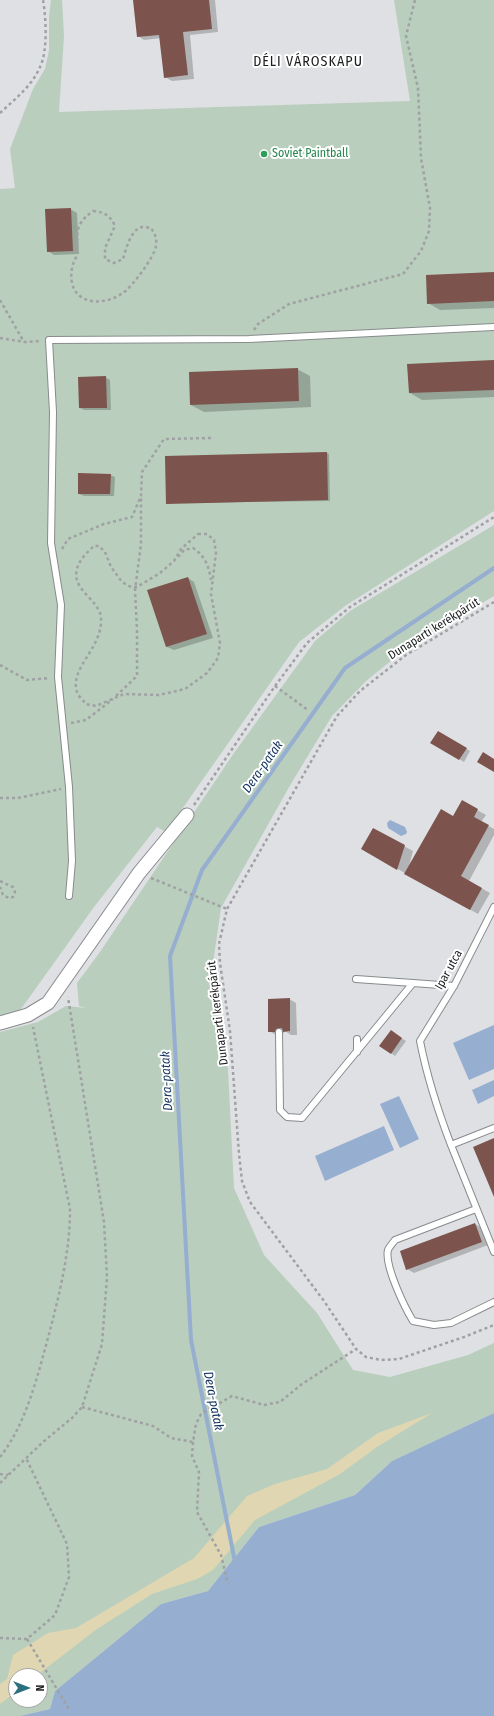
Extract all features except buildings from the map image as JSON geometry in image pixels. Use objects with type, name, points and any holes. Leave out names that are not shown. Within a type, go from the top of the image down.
[{"type":"street","points":[[0,1023],[28,1015],[48,1003],[139,873],[187,815]]},
{"type":"lane","points":[[69,896],[72,861],[69,787],[58,677],[61,605],[51,543],[53,412],[49,340],[249,339],[494,327]]},
{"type":"lane","name":"Ipar utca","points":[[451,1145],[435,1103],[424,1066],[420,1041],[454,986],[494,908]]},
{"type":"lane","points":[[356,979],[454,986]]},
{"type":"lane","points":[[279,1032],[280,1110],[287,1117],[302,1118],[413,984]]},
{"type":"lane","points":[[357,1039],[357,1052]]},
{"type":"lane","points":[[494,1128],[451,1145],[494,1252]]},
{"type":"lane","points":[[476,1209],[395,1240],[388,1250],[388,1259],[402,1303],[413,1321],[434,1325],[451,1323],[494,1302]]},
{"type":"path","points":[[0,113],[24,91],[41,66],[45,45],[45,11],[43,0]]},
{"type":"path","points":[[249,339],[258,324],[289,304],[403,274],[420,251],[429,231],[430,208],[421,158],[418,88],[406,36],[415,0]]},
{"type":"path","points":[[93,211],[103,212],[112,218],[115,226],[105,248],[105,259],[114,263],[123,259],[127,246],[136,230],[143,226],[152,228],[156,236],[156,247],[150,259],[136,278],[124,292],[100,302],[91,302],[77,294],[71,276],[76,254],[78,228],[84,218],[93,211]]},
{"type":"path","points":[[0,300],[25,342]]},
{"type":"path","points":[[0,338],[25,342],[49,340]]},
{"type":"path","points":[[63,725],[86,720],[106,705],[137,676],[135,590],[141,544],[142,472],[164,439],[214,438]]},
{"type":"path","points":[[54,562],[68,539],[104,524],[132,517],[141,496]]},
{"type":"path","points":[[187,815],[275,686],[307,643],[350,606],[494,517]]},
{"type":"path","points":[[174,561],[181,549],[198,534],[207,534],[214,540],[216,553],[211,594],[220,643],[218,658],[207,673],[185,688],[159,695],[124,694],[96,706],[86,704],[77,692],[75,680],[79,670],[94,649],[99,636],[102,618],[99,609],[77,580],[77,568],[83,556],[94,546],[99,546],[105,552],[111,567],[122,582],[131,588],[137,587],[160,573],[174,561],[184,550],[193,548],[206,560],[212,583]]},
{"type":"path","name":"Dunaparti kerékpárút","points":[[494,602],[406,655],[360,691],[337,716],[227,909],[219,944],[220,963],[230,1031],[242,1180],[250,1202],[324,1301],[356,1349],[366,1357],[381,1360],[399,1359],[464,1338],[494,1325]]},
{"type":"path","points":[[0,665],[27,680],[58,677]]},
{"type":"path","points":[[275,686],[308,710]]},
{"type":"path","points":[[0,798],[18,798],[69,787]]},
{"type":"path","points":[[0,881],[13,887],[15,892],[13,897],[9,898],[3,895],[0,887]]},
{"type":"path","points":[[159,882],[227,909]]},
{"type":"path","points":[[0,1483],[72,1418],[82,1407],[102,1344],[107,1277],[104,1222],[73,1022],[64,982]]},
{"type":"path","points":[[0,1457],[10,1444],[35,1387],[58,1298],[70,1232],[70,1209],[33,1028],[28,1015]]},
{"type":"path","points":[[228,1584],[221,1555],[198,1512],[199,1472],[192,1456],[192,1442],[196,1424],[201,1414],[232,1396],[264,1405],[280,1402],[302,1384],[356,1349]]},
{"type":"path","points":[[82,1407],[153,1426],[171,1438],[192,1442]]},
{"type":"path","points":[[0,1638],[27,1639],[55,1615],[69,1577],[67,1544],[26,1458]]},
{"type":"path","points":[[0,1474],[8,1475]]},
{"type":"path","points":[[27,1639],[70,1711]]},
{"type":"green space","points":[[51,0],[62,0],[64,36],[59,112],[410,101],[394,0],[494,0],[494,511],[345,606],[299,642],[166,832],[157,827],[94,907],[16,1016],[0,1019],[0,189],[15,188],[10,149],[33,89],[45,69],[49,50],[49,16]]},
{"type":"green space","points":[[494,525],[494,596],[408,647],[366,681],[332,716],[292,782],[221,908],[213,963],[228,1070],[234,1188],[264,1255],[317,1313],[353,1370],[390,1377],[468,1355],[494,1343],[494,1413],[392,1461],[355,1495],[259,1527],[208,1591],[161,1604],[55,1691],[50,1709],[20,1716],[0,1716],[0,1032],[38,1022],[66,1006],[86,1008],[79,1006],[77,983],[100,952],[234,753],[315,641],[350,611]]},
{"type":"sand","points":[[432,1413],[377,1447],[340,1474],[255,1520],[213,1570],[197,1579],[152,1594],[97,1629],[46,1668],[10,1668],[13,1655],[48,1633],[76,1628],[194,1558],[247,1496],[275,1484],[327,1469],[378,1433]]},
{"type":"sand","points":[[8,1675],[8,1698],[0,1704],[0,1684],[7,1679]]},
{"type":"water","points":[[390,820],[405,827],[407,832],[406,834],[401,836],[388,828],[387,823]]},
{"type":"water","points":[[494,1025],[494,1069],[469,1080],[453,1043]]},
{"type":"water","points":[[494,1080],[494,1096],[478,1104],[472,1090]]},
{"type":"water","points":[[399,1096],[419,1139],[400,1148],[380,1104]]},
{"type":"water","points":[[384,1126],[394,1150],[325,1181],[315,1156]]},
{"type":"water","points":[[494,1413],[494,1716],[20,1716],[50,1709],[55,1691],[161,1604],[208,1591],[259,1527],[355,1495],[392,1461]]},
{"type":"waterway","name":"Dera-patak","points":[[235,1562],[191,1340],[170,956],[202,870],[345,668],[494,568]]},
{"type":"place","name":"Soviet Paintball","points":[[264,154]]},
{"type":"district","name":"DÉLI VÁROSKAPU","points":[[308,62]]}]
